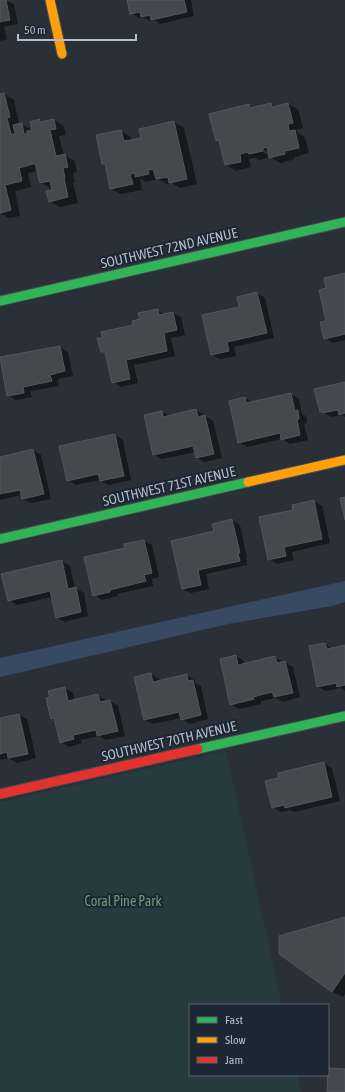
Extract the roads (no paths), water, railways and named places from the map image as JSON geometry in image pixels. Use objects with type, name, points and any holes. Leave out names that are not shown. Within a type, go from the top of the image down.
[{"type":"street","points":[[50,0],[62,54]]},
{"type":"street","name":"SOUTHWEST 72ND AVENUE","points":[[0,301],[345,222]]},
{"type":"street","name":"SOUTHWEST 71ST AVENUE","points":[[0,539],[345,460]]},
{"type":"street","name":"SOUTHWEST 70TH AVENUE","points":[[0,794],[345,716]]},
{"type":"water","points":[[345,581],[345,602],[332,606],[228,624],[0,677],[0,658]]},
{"type":"park label","name":"Coral Pine Park","points":[[123,901]]}]
